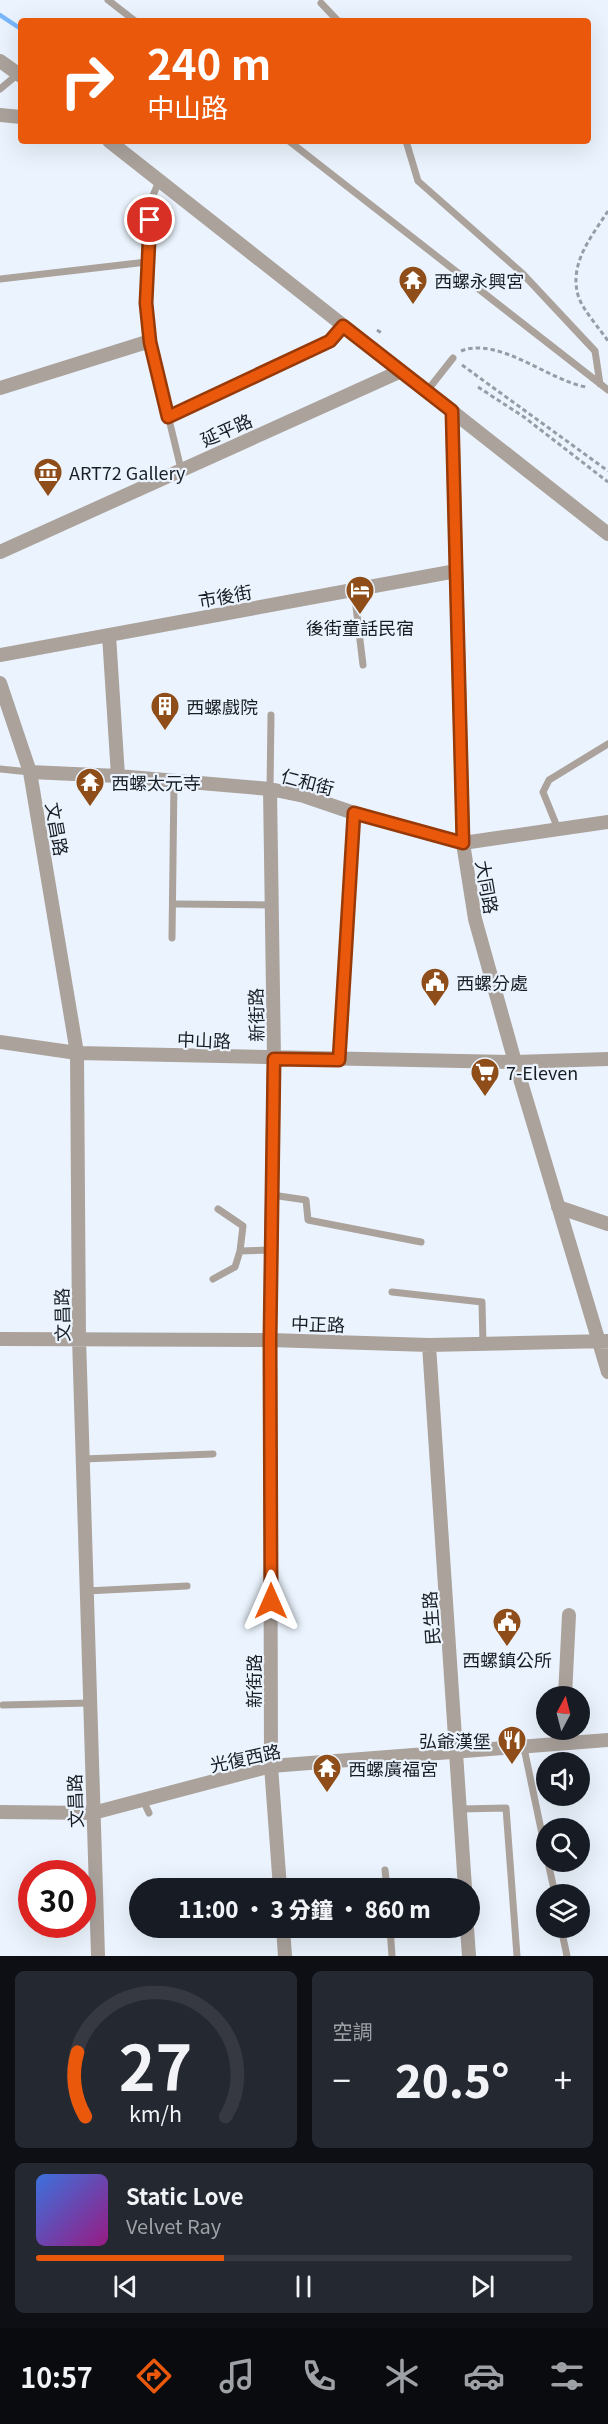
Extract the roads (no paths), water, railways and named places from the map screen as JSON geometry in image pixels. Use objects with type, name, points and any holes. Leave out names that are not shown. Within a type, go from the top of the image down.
[{"type":"street","points":[[0,61],[18,74]]},
{"type":"street","points":[[0,115],[18,117]]},
{"type":"street","points":[[113,144],[608,534]]},
{"type":"street","points":[[0,388],[150,342]]},
{"type":"street","name":"延平路","points":[[0,552],[401,371]]},
{"type":"street","name":"大同路","points":[[452,411],[463,843],[475,919],[558,1207],[603,1341],[608,1372]]},
{"type":"street","name":"市後街","points":[[0,655],[456,571]]},
{"type":"street","points":[[109,635],[118,777]]},
{"type":"street","name":"文昌路","points":[[0,683],[30,772],[77,1053],[79,1338],[98,1956]]},
{"type":"street","name":"仁和街","points":[[30,772],[270,789],[304,796],[354,813],[463,843],[608,822]]},
{"type":"street","name":"新街路","points":[[270,789],[274,1059],[270,1340],[271,1766],[279,1878]]},
{"type":"street","name":"中山路","points":[[0,1042],[77,1053],[274,1059],[515,1062],[608,1059]]},
{"type":"street","points":[[558,1207],[608,1224]]},
{"type":"street","name":"中正路","points":[[0,1339],[270,1340],[429,1345],[603,1341]]},
{"type":"street","name":"民生路","points":[[429,1345],[458,1753],[464,1878]]},
{"type":"street","points":[[565,1686],[569,1615]]},
{"type":"street","points":[[562,1740],[562,1744]]},
{"type":"street","name":"光復西路","points":[[0,1812],[93,1813],[146,1806],[271,1766],[608,1740]]},
{"type":"street","points":[[284,1938],[285,1956]]},
{"type":"street","points":[[468,1938],[469,1956]]},
{"type":"lane","points":[[108,0],[131,18]]},
{"type":"lane","points":[[321,3],[335,18]]},
{"type":"lane","points":[[0,89],[18,76]]},
{"type":"lane","points":[[293,144],[608,390]]},
{"type":"lane","points":[[407,144],[418,181],[522,273],[595,351],[600,384]]},
{"type":"lane","points":[[159,181],[152,198],[146,303],[150,342],[181,469]]},
{"type":"lane","points":[[0,279],[147,262]]},
{"type":"lane","points":[[168,417],[330,341],[343,326]]},
{"type":"lane","points":[[427,391],[453,358]]},
{"type":"lane","points":[[354,590],[363,665]]},
{"type":"lane","points":[[270,789],[271,715]]},
{"type":"lane","points":[[558,829],[543,792],[549,780],[608,744]]},
{"type":"lane","points":[[0,769],[30,772]]},
{"type":"lane","points":[[172,938],[174,781]]},
{"type":"lane","points":[[339,1060],[354,813]]},
{"type":"lane","points":[[177,904],[272,906]]},
{"type":"lane","points":[[272,1195],[306,1200],[308,1220],[421,1242]]},
{"type":"lane","points":[[213,1279],[235,1267],[240,1251],[243,1226],[218,1209]]},
{"type":"lane","points":[[240,1251],[272,1250]]},
{"type":"lane","points":[[392,1292],[482,1302],[483,1344]]},
{"type":"lane","points":[[83,1459],[213,1454]]},
{"type":"lane","points":[[86,1592],[187,1586]]},
{"type":"lane","points":[[3,1705],[90,1703]]},
{"type":"lane","points":[[524,1748],[539,1818]]},
{"type":"lane","points":[[461,1809],[506,1808],[517,1956]]},
{"type":"lane","points":[[385,1869],[386,1878]]},
{"type":"lane","points":[[391,1938],[392,1956]]},
{"type":"lane","points":[[563,1938],[567,1956]]},
{"type":"waterway","points":[[0,15],[18,27]]},
{"type":"place","name":"西螺永興宮","points":[[413,306]]},
{"type":"place","name":"ART72 Gallery","points":[[48,498]]},
{"type":"place","name":"後街童話民宿","points":[[360,616]]},
{"type":"place","name":"西螺戲院","points":[[165,732]]},
{"type":"place","name":"西螺太元寺","points":[[90,808]]},
{"type":"place","name":"西螺分處","points":[[435,1008]]},
{"type":"place","name":"7-Eleven","points":[[485,1098]]},
{"type":"place","name":"西螺鎮公所","points":[[507,1648]]},
{"type":"place","name":"弘爺漢堡","points":[[512,1766]]},
{"type":"place","name":"西螺廣福宮","points":[[327,1794]]}]
